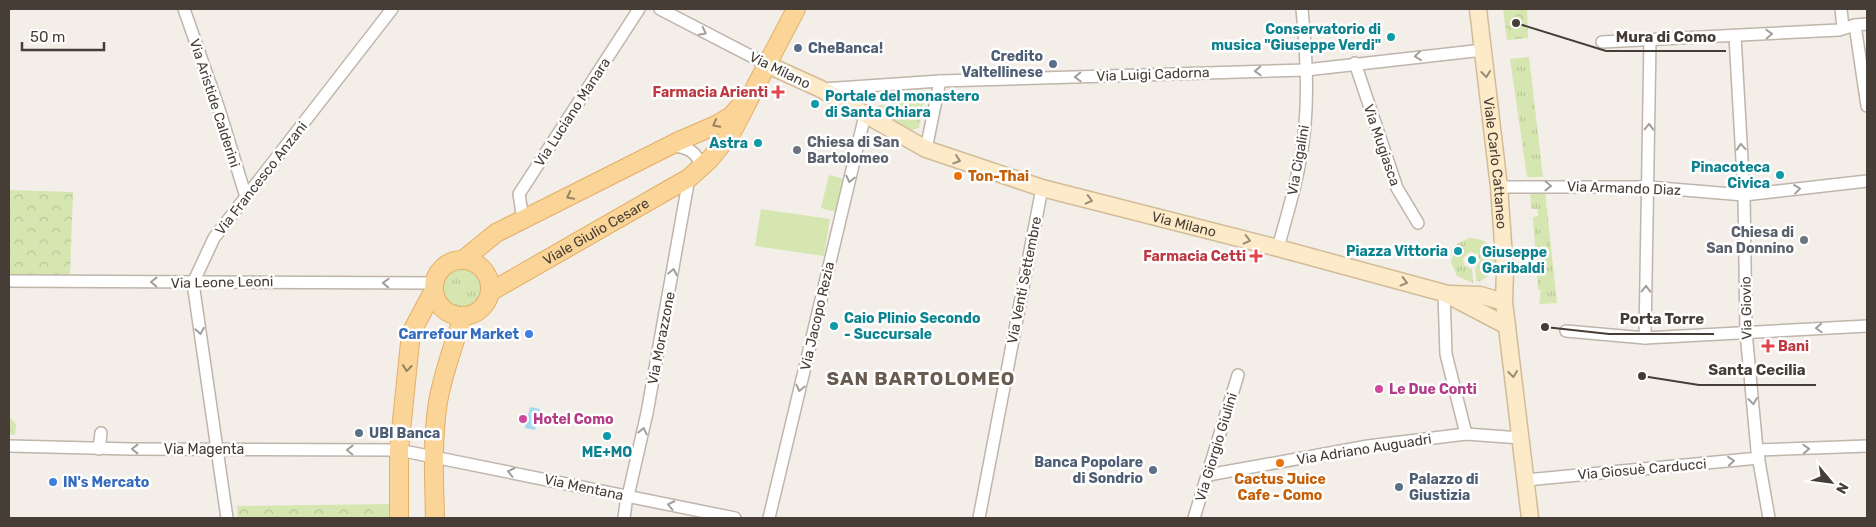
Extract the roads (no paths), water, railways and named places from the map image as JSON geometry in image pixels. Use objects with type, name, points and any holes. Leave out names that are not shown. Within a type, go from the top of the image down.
[{"type":"main road","name":"Viale Giulio Cesare","points":[[490,292],[695,173],[732,132],[796,9]]},
{"type":"main road","name":"Viale Giulio Cesare","points":[[463,260],[481,243],[523,220],[716,125],[731,116],[753,93]]},
{"type":"main road","points":[[400,518],[399,450],[411,334],[435,286],[438,274],[445,266],[463,260],[480,266],[490,282],[490,292],[484,306],[471,315],[464,316],[447,312],[440,306],[435,286]]},
{"type":"main road","points":[[435,518],[433,456],[438,401],[451,352],[464,316]]},
{"type":"street","name":"Via Aristide Calderini","points":[[184,9],[219,109],[246,197]]},
{"type":"street","name":"Via Francesco Anzani","points":[[193,283],[214,238],[392,9]]},
{"type":"street","name":"Via Luciano Manara","points":[[523,220],[519,194],[639,9]]},
{"type":"street","name":"Via Milano","points":[[660,9],[821,90],[926,149],[1042,188],[1278,248],[1444,293],[1485,296],[1504,302]]},
{"type":"street","name":"Via Cigalini","points":[[1278,248],[1300,165],[1305,120],[1306,70],[1302,9]]},
{"type":"street","name":"Viale Carlo Cattaneo","points":[[1478,9],[1499,187],[1505,270],[1504,302],[1530,518]]},
{"type":"street","points":[[1842,9],[1843,28]]},
{"type":"street","points":[[1602,42],[1839,30],[1861,24],[1867,106]]},
{"type":"street","name":"Via Giovio","points":[[1735,36],[1744,195],[1746,332],[1758,454],[1769,518]]},
{"type":"street","points":[[1645,338],[1650,40]]},
{"type":"street","name":"Via Luigi Cadorna","points":[[821,90],[940,81],[1306,70],[1355,62],[1484,50]]},
{"type":"street","name":"Via Mugiasca","points":[[1355,62],[1397,188],[1418,223]]},
{"type":"street","points":[[926,149],[940,81]]},
{"type":"street","name":"Via Jacopo Rezia","points":[[769,518],[865,115]]},
{"type":"street","points":[[670,146],[682,146],[691,150],[698,157],[695,173]]},
{"type":"street","name":"Via Morazzone","points":[[624,518],[695,173]]},
{"type":"street","name":"Via Armando Diaz","points":[[1499,187],[1648,187],[1744,195],[1867,181]]},
{"type":"street","name":"Via Venti Settembre","points":[[979,518],[1042,188]]},
{"type":"street","points":[[1485,296],[1505,270]]},
{"type":"street","name":"Via Leone Leoni","points":[[9,280],[193,283],[297,281],[435,286]]},
{"type":"street","points":[[193,283],[227,518]]},
{"type":"street","name":"Via Milano","points":[[1444,293],[1507,326]]},
{"type":"street","points":[[1444,293],[1446,354],[1466,434]]},
{"type":"street","points":[[1566,331],[1645,338],[1867,326]]},
{"type":"street","name":"Via Giorgio Giulini","points":[[1194,518],[1238,375]]},
{"type":"street","points":[[99,448],[102,433]]},
{"type":"street","name":"Via Adriano Auguadri","points":[[1208,476],[1368,446],[1466,434],[1521,438]]},
{"type":"street","name":"Via Magenta","points":[[9,446],[399,450],[433,456]]},
{"type":"street","name":"Via Giosuè Carducci","points":[[1526,480],[1758,454],[1867,446]]},
{"type":"street","name":"Via Mentana","points":[[433,456],[736,518]]},
{"type":"water","points":[[530,407],[540,409],[535,430],[525,428]]},
{"type":"place","name":"Mura di Como","points":[[1516,23]]},
{"type":"place","name":"Conservatorio di musica \"Giuseppe Verdi\"","points":[[1391,37]]},
{"type":"place","name":"CheBanca!","points":[[798,48]]},
{"type":"place","name":"Credito Valtellinese","points":[[1053,64]]},
{"type":"place","name":"Farmacia Arienti","points":[[778,92]]},
{"type":"place","name":"Portale del monastero di Santa Chiara","points":[[815,104]]},
{"type":"place","name":"Astra","points":[[758,143]]},
{"type":"place","name":"Chiesa di San Bartolomeo","points":[[797,150]]},
{"type":"place","name":"Pinacoteca Civica","points":[[1780,175]]},
{"type":"place","name":"Ton-Thai","points":[[958,176]]},
{"type":"place","name":"Chiesa di San Donnino","points":[[1804,240]]},
{"type":"place","name":"Piazza Vittoria","points":[[1458,251]]},
{"type":"place","name":"Farmacia Cetti","points":[[1256,256]]},
{"type":"place","name":"Giuseppe Garibaldi","points":[[1472,260]]},
{"type":"place","name":"Caio Plinio Secondo - Succursale","points":[[834,326]]},
{"type":"place","name":"Porta Torre","points":[[1545,327]]},
{"type":"place","name":"Carrefour Market","points":[[529,334]]},
{"type":"place","name":"Bani","points":[[1768,346]]},
{"type":"place","name":"Santa Cecilia","points":[[1642,376]]},
{"type":"place","name":"Le Due Conti","points":[[1379,389]]},
{"type":"place","name":"Hotel Como","points":[[523,419]]},
{"type":"place","name":"UBI Banca","points":[[359,433]]},
{"type":"place","name":"ME+MO","points":[[607,436]]},
{"type":"place","name":"Cactus Juice Cafe - Como","points":[[1280,463]]},
{"type":"place","name":"Banca Popolare di Sondrio","points":[[1153,470]]},
{"type":"place","name":"IN's Mercato","points":[[53,482]]},
{"type":"place","name":"Palazzo di Giustizia","points":[[1399,487]]},
{"type":"district","name":"SAN BARTOLOMEO","points":[[921,378]]}]
